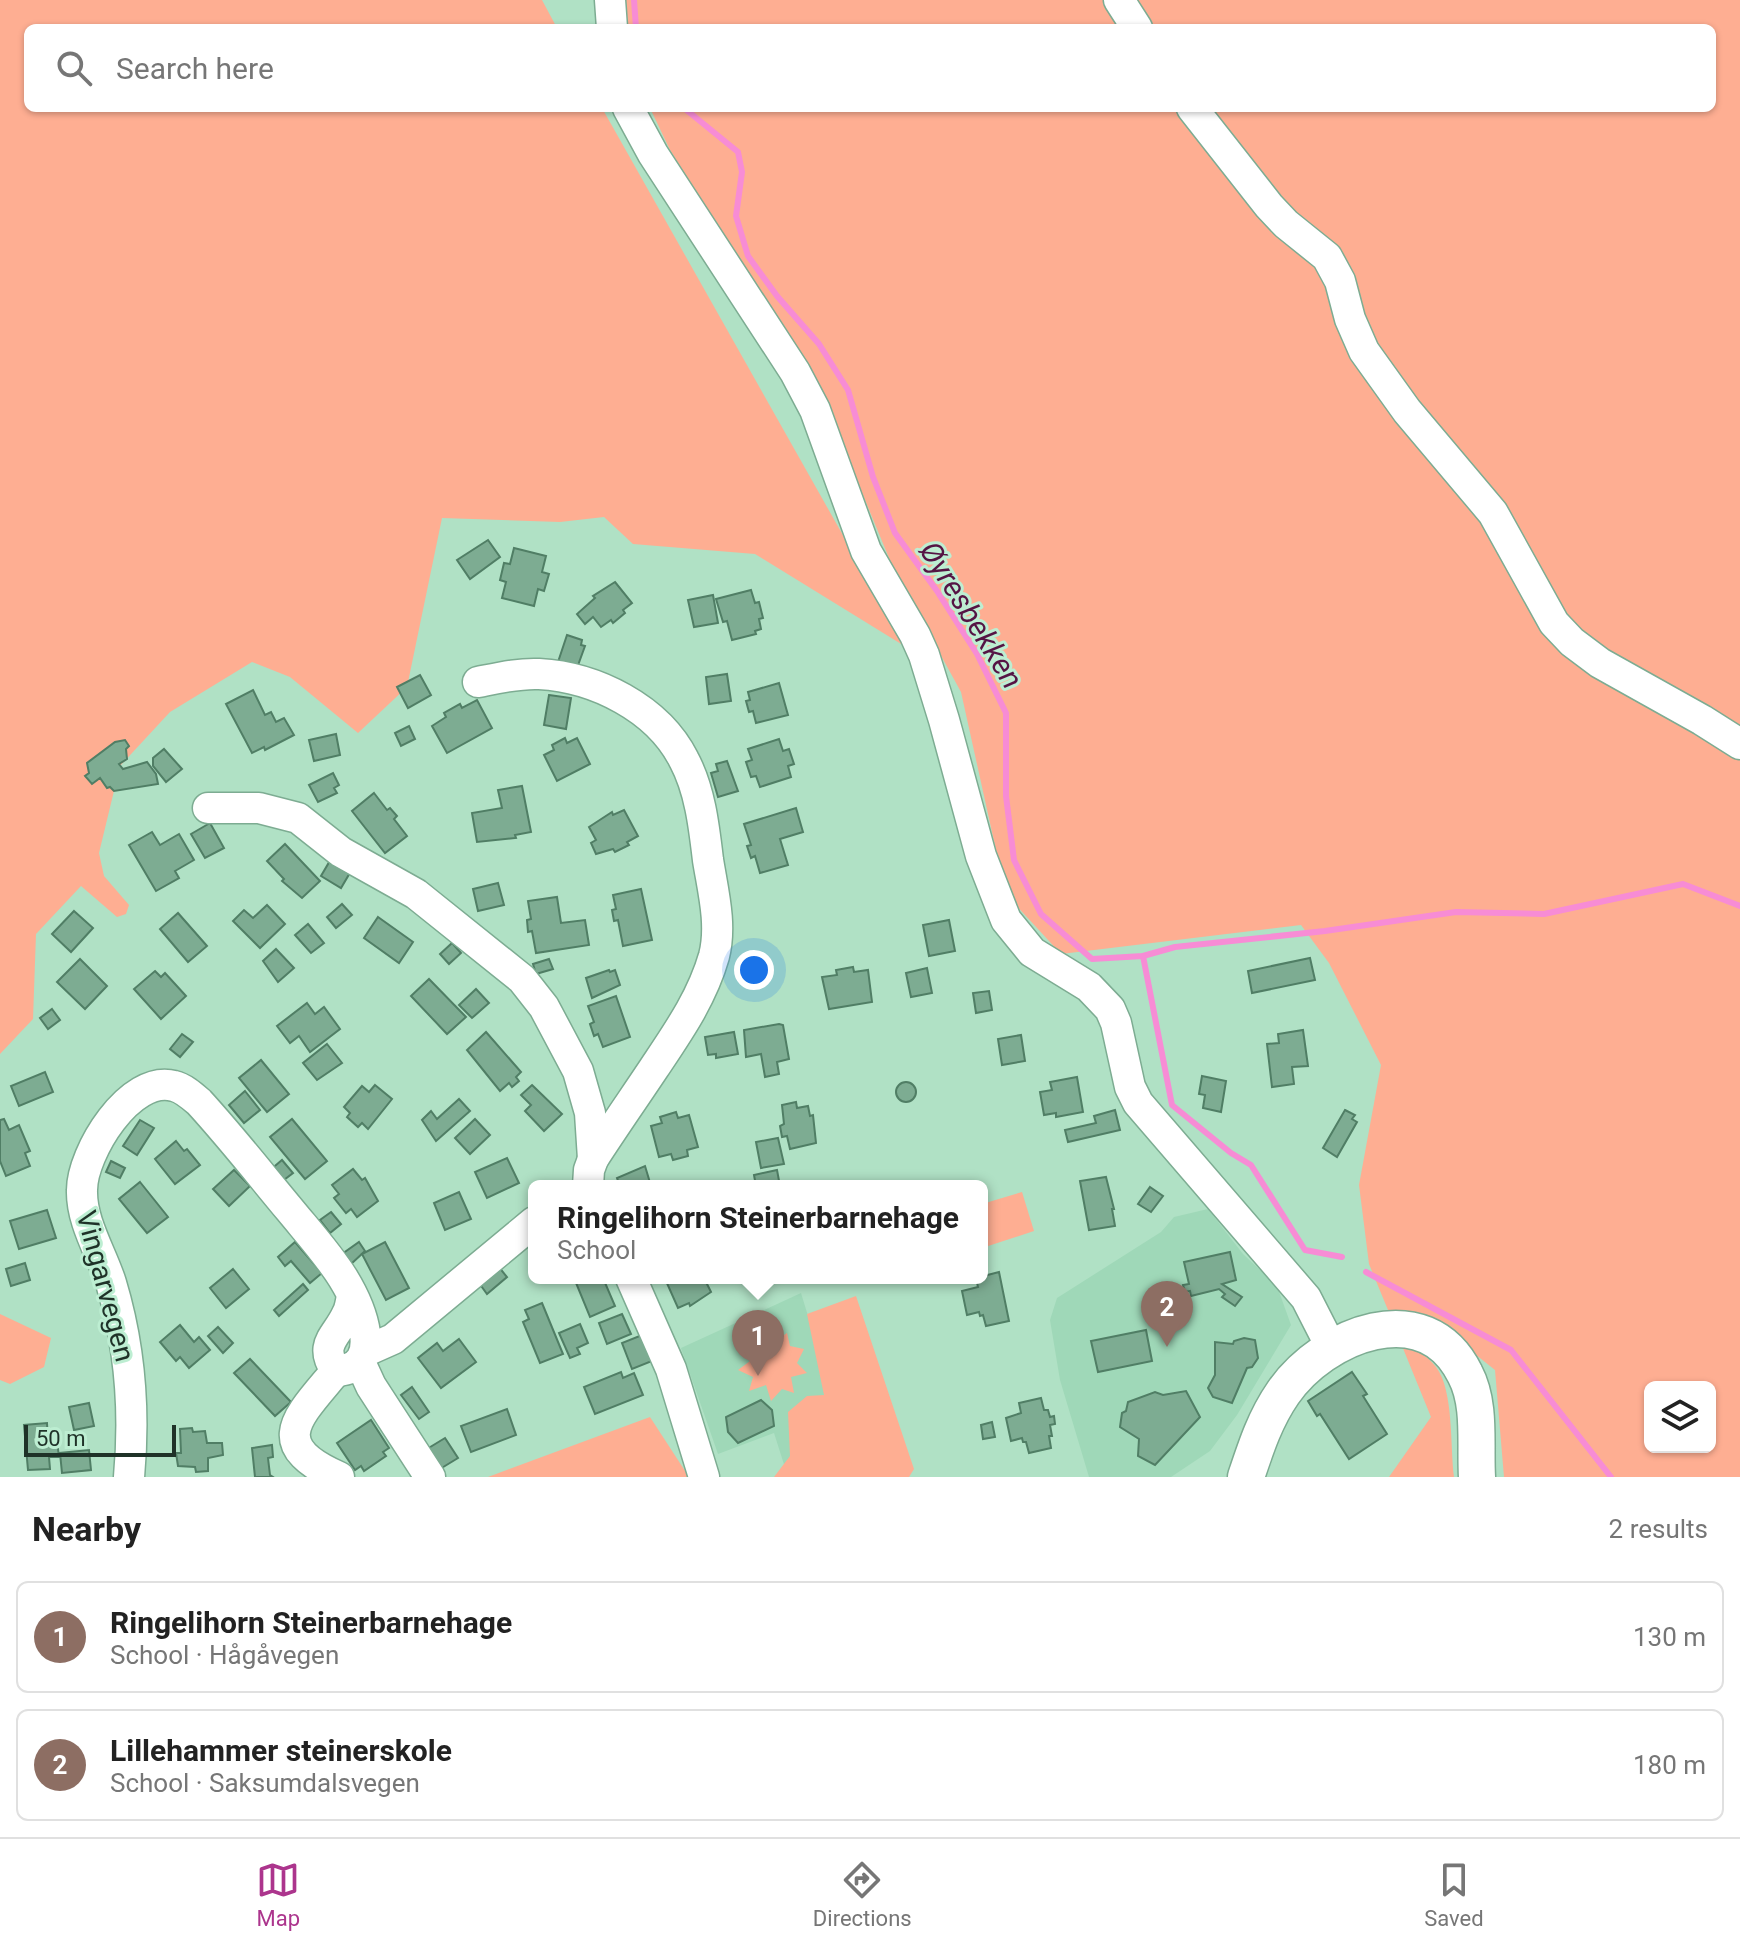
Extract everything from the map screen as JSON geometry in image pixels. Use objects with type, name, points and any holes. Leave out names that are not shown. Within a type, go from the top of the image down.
[{"type":"main road","points":[[1246,1477],[1267,1420],[1298,1375],[1331,1347],[1366,1332],[1384,1330],[1419,1333],[1436,1341],[1465,1372],[1471,1389],[1477,1477]]},
{"type":"street","points":[[610,0],[612,24]]},
{"type":"street","points":[[1119,0],[1134,24]]},
{"type":"street","points":[[630,112],[653,154],[795,372],[815,410],[866,551],[924,655],[981,856],[1006,920],[1032,952],[1089,987],[1110,1009],[1130,1087],[1138,1103],[1306,1298],[1331,1347]]},
{"type":"street","points":[[1195,112],[1269,206],[1327,257],[1340,281],[1350,319],[1364,351],[1407,411],[1493,513],[1554,623],[1572,642],[1600,663],[1740,744]]},
{"type":"street","points":[[478,682],[535,673],[559,676],[613,694],[635,705],[675,744],[686,763],[700,807],[718,936],[706,979],[690,1014],[591,1172]]},
{"type":"street","points":[[208,808],[259,808],[298,818],[341,852],[416,894],[522,979],[544,1007],[578,1071],[590,1113],[591,1172]]},
{"type":"street","name":"Vingarvegen","points":[[129,1477],[133,1434],[129,1372],[111,1283],[81,1192],[83,1174],[96,1145],[127,1101],[146,1088],[166,1085],[175,1086],[199,1102],[324,1252],[352,1295],[367,1340],[354,1361],[430,1477]]},
{"type":"street","points":[[339,1477],[301,1455],[295,1434],[303,1410],[354,1361],[393,1339],[528,1227]]},
{"type":"street","points":[[634,1284],[671,1369],[704,1477]]},
{"type":"shaded area","points":[[0,0],[542,0],[555,24],[24,24],[24,112],[604,112],[906,647],[755,554],[633,544],[604,517],[560,522],[442,518],[407,687],[358,733],[290,677],[252,662],[170,712],[120,766],[99,853],[104,876],[129,905],[126,914],[117,917],[81,886],[36,934],[33,1019],[0,1054]]},
{"type":"shaded area","points":[[624,0],[1740,0],[1740,1477],[1504,1477],[1495,1370],[1436,1323],[1388,1310],[1369,1264],[1359,1185],[1381,1065],[1329,963],[1301,925],[1061,954],[1014,903],[998,859],[961,692],[894,570],[817,384],[670,150],[652,112],[1716,112],[1716,24],[628,24]]},
{"type":"shaded area","points":[[1022,1192],[1034,1231],[988,1246],[988,1202]]},
{"type":"shaded area","points":[[1208,1209],[1243,1254],[1277,1286],[1291,1325],[1237,1415],[1210,1451],[1171,1477],[1089,1477],[1060,1380],[1050,1320],[1057,1298],[1161,1232],[1174,1217]]},
{"type":"shaded area","points":[[801,1293],[835,1404],[788,1477],[774,1433],[718,1454],[681,1348]]},
{"type":"shaded area","points":[[856,1296],[914,1469],[909,1477],[774,1477],[790,1456],[788,1412],[807,1396],[824,1395],[807,1314]]},
{"type":"shaded area","points":[[0,1314],[51,1338],[44,1367],[10,1384],[0,1380]]},
{"type":"shaded area","points":[[763,1332],[773,1342],[787,1333],[790,1346],[804,1349],[797,1363],[807,1373],[791,1377],[794,1393],[782,1389],[771,1401],[766,1385],[749,1391],[753,1377],[738,1370],[750,1361],[743,1347],[758,1347]]},
{"type":"shaded area","points":[[1400,1341],[1420,1352],[1442,1377],[1449,1404],[1454,1477],[1389,1477],[1431,1417]]},
{"type":"shaded area","points":[[650,1417],[689,1477],[488,1477]]},
{"type":"building","points":[[488,540],[500,557],[470,579],[457,560]]},
{"type":"building","points":[[514,548],[546,556],[542,572],[549,574],[544,591],[538,589],[534,606],[502,598],[506,582],[500,580],[504,563],[510,564]]},
{"type":"building","points":[[615,582],[632,603],[623,610],[625,613],[613,623],[611,620],[601,627],[593,617],[585,624],[577,614],[595,598],[593,596]]},
{"type":"building","points":[[751,590],[755,603],[759,602],[763,618],[759,619],[761,629],[755,631],[756,634],[732,640],[716,599]]},
{"type":"building","points":[[713,595],[718,623],[694,627],[688,600]]},
{"type":"building","points":[[567,635],[582,640],[581,645],[585,646],[577,668],[558,662]]},
{"type":"building","points":[[727,674],[731,701],[709,704],[706,677]]},
{"type":"building","points":[[420,675],[431,695],[408,708],[397,687]]},
{"type":"building","points":[[779,683],[788,715],[756,723],[746,701],[750,700],[748,692]]},
{"type":"building","points":[[253,690],[265,715],[271,712],[276,722],[284,718],[294,735],[252,753],[226,704]]},
{"type":"building","points":[[549,695],[571,698],[566,729],[544,725]]},
{"type":"building","points":[[477,700],[492,728],[447,753],[432,726],[446,717],[444,713],[460,704],[462,708]]},
{"type":"building","points":[[409,726],[415,739],[401,746],[395,733]]},
{"type":"building","points":[[336,734],[340,755],[314,761],[309,740]]},
{"type":"building","points":[[565,738],[567,743],[577,738],[590,764],[557,781],[544,755],[554,750],[552,745]]},
{"type":"building","points":[[779,739],[783,751],[789,749],[794,764],[788,766],[791,777],[760,787],[756,776],[751,777],[746,762],[752,760],[748,749]]},
{"type":"building","points":[[125,740],[129,746],[126,749],[127,759],[119,764],[123,769],[147,762],[156,774],[158,784],[114,791],[107,788],[100,778],[92,784],[85,776],[89,773],[87,763],[115,742]]},
{"type":"building","points":[[164,749],[182,769],[166,782],[153,766],[153,758]]},
{"type":"building","points":[[727,761],[738,791],[718,797],[711,773],[718,771],[716,764]]},
{"type":"building","points":[[333,773],[339,785],[334,788],[337,793],[318,802],[309,785]]},
{"type":"building","points":[[522,786],[531,832],[515,835],[516,838],[477,842],[472,813],[502,808],[498,790]]},
{"type":"building","points":[[374,793],[387,810],[390,808],[397,816],[394,819],[407,836],[385,853],[352,811]]},
{"type":"building","points":[[796,808],[803,832],[780,839],[788,865],[760,873],[755,856],[751,858],[747,846],[751,845],[744,824]]},
{"type":"building","points":[[624,810],[638,836],[615,852],[613,849],[596,854],[591,843],[596,840],[589,827],[612,812],[613,815]]},
{"type":"building","points":[[210,823],[224,848],[205,858],[191,834]]},
{"type":"building","points":[[152,832],[160,845],[179,834],[194,860],[175,871],[179,878],[156,891],[129,845]]},
{"type":"building","points":[[285,844],[320,881],[302,898],[282,881],[284,879],[267,861]]},
{"type":"building","points":[[331,859],[351,871],[341,888],[321,876]]},
{"type":"building","points":[[498,883],[504,905],[478,911],[473,889]]},
{"type":"building","points":[[641,889],[652,940],[623,946],[618,920],[614,921],[612,910],[616,909],[613,895]]},
{"type":"building","points":[[557,897],[561,923],[585,920],[589,945],[536,953],[532,931],[528,932],[527,920],[531,919],[528,901]]},
{"type":"building","points":[[342,904],[352,915],[336,928],[327,917]]},
{"type":"building","points":[[267,905],[285,924],[260,948],[233,921],[244,910],[253,918]]},
{"type":"building","points":[[74,911],[93,928],[71,952],[52,934]]},
{"type":"building","points":[[178,913],[207,946],[188,962],[160,929]]},
{"type":"building","points":[[378,917],[413,942],[399,963],[364,938]]},
{"type":"building","points":[[949,920],[955,951],[929,956],[923,925]]},
{"type":"building","points":[[308,924],[324,943],[311,953],[295,935]]},
{"type":"building","points":[[452,943],[461,953],[449,964],[440,954]]},
{"type":"building","points":[[276,949],[294,968],[278,982],[263,961]]},
{"type":"building","points":[[1310,958],[1315,980],[1252,993],[1248,971]]},
{"type":"building","points":[[80,959],[107,986],[85,1009],[57,982]]},
{"type":"building","points":[[549,959],[553,969],[536,974],[533,964]]},
{"type":"building","points":[[853,967],[854,972],[868,970],[872,1002],[829,1009],[822,977],[837,975],[836,970]]},
{"type":"building","points":[[927,968],[932,993],[911,997],[906,973]]},
{"type":"building","points":[[615,970],[620,985],[592,998],[586,978]]},
{"type":"building","points":[[155,971],[161,977],[165,973],[186,996],[161,1019],[134,989]]},
{"type":"building","points":[[429,979],[466,1017],[447,1034],[411,996]]},
{"type":"building","points":[[476,989],[489,1003],[472,1018],[459,1005]]},
{"type":"building","points":[[989,991],[992,1010],[976,1013],[973,993]]},
{"type":"building","points":[[616,996],[630,1037],[603,1047],[598,1034],[594,1036],[590,1024],[594,1022],[588,1006]]},
{"type":"building","points":[[307,1003],[315,1014],[324,1007],[340,1029],[310,1052],[299,1036],[290,1043],[277,1026]]},
{"type":"building","points":[[52,1009],[60,1020],[48,1029],[40,1018]]},
{"type":"building","points":[[783,1025],[789,1059],[777,1062],[779,1074],[765,1077],[761,1054],[746,1057],[744,1030]]},
{"type":"building","points":[[1303,1030],[1308,1066],[1292,1067],[1294,1084],[1272,1087],[1267,1044],[1279,1043],[1278,1034]]},
{"type":"building","points":[[486,1032],[521,1072],[516,1077],[519,1081],[512,1087],[509,1083],[500,1091],[467,1050]]},
{"type":"building","points":[[734,1032],[738,1054],[716,1058],[716,1054],[708,1055],[705,1037]]},
{"type":"building","points":[[182,1034],[193,1042],[180,1057],[170,1049]]},
{"type":"building","points":[[1021,1035],[1025,1061],[1002,1065],[998,1039]]},
{"type":"building","points":[[327,1044],[342,1063],[317,1080],[303,1063]]},
{"type":"building","points":[[261,1060],[289,1094],[267,1112],[239,1078]]},
{"type":"building","points":[[45,1072],[53,1092],[19,1106],[11,1086]]},
{"type":"building","points":[[1202,1076],[1226,1081],[1221,1112],[1203,1108],[1205,1095],[1199,1094]]},
{"type":"building","points":[[1077,1077],[1083,1112],[1056,1117],[1056,1113],[1044,1115],[1040,1092],[1052,1090],[1050,1082]]},
{"type":"building","points":[[906,1082],[913,1085],[916,1092],[913,1099],[906,1102],[899,1099],[896,1092],[899,1085]]},
{"type":"building","points":[[375,1085],[392,1099],[368,1129],[362,1123],[358,1127],[347,1117],[350,1113],[344,1107],[362,1086],[369,1092]]},
{"type":"building","points":[[532,1085],[562,1114],[544,1131],[525,1111],[531,1105],[521,1095]]},
{"type":"building","points":[[245,1091],[260,1110],[244,1123],[229,1105]]},
{"type":"building","points":[[459,1099],[470,1111],[436,1141],[422,1120],[431,1111],[437,1119]]},
{"type":"building","points":[[796,1102],[797,1108],[808,1106],[810,1116],[813,1115],[816,1143],[790,1149],[787,1136],[782,1137],[780,1126],[784,1124],[782,1105]]},
{"type":"building","points":[[1115,1110],[1120,1130],[1068,1142],[1065,1130],[1096,1123],[1094,1116]]},
{"type":"building","points":[[1345,1110],[1355,1115],[1352,1119],[1357,1122],[1337,1157],[1323,1148]]},
{"type":"building","points":[[676,1112],[678,1118],[689,1115],[698,1147],[687,1150],[688,1156],[673,1160],[671,1154],[659,1157],[651,1126],[662,1123],[660,1117]]},
{"type":"building","points":[[4,1119],[9,1130],[19,1125],[30,1151],[25,1153],[30,1166],[6,1176],[0,1161],[0,1120]]},
{"type":"building","points":[[292,1119],[327,1161],[305,1179],[270,1137]]},
{"type":"building","points":[[475,1119],[490,1135],[470,1154],[455,1138]]},
{"type":"building","points":[[140,1120],[154,1128],[137,1155],[123,1146]]},
{"type":"building","points":[[778,1138],[784,1164],[761,1168],[756,1142]]},
{"type":"building","points":[[176,1141],[200,1165],[175,1184],[155,1159]]},
{"type":"building","points":[[507,1158],[519,1183],[487,1198],[475,1172]]},
{"type":"building","points":[[282,1160],[293,1173],[280,1183],[269,1171]]},
{"type":"building","points":[[111,1161],[125,1168],[120,1178],[106,1172]]},
{"type":"building","points":[[645,1166],[649,1180],[618,1180]]},
{"type":"building","points":[[353,1169],[362,1180],[365,1178],[378,1201],[357,1217],[351,1209],[346,1213],[334,1198],[339,1194],[332,1185]]},
{"type":"building","points":[[234,1170],[250,1186],[229,1206],[213,1189]]},
{"type":"building","points":[[777,1170],[779,1180],[755,1180],[754,1175]]},
{"type":"building","points":[[1106,1177],[1115,1226],[1089,1230],[1080,1181]]},
{"type":"building","points":[[140,1182],[168,1217],[147,1233],[119,1199]]},
{"type":"building","points":[[1150,1187],[1163,1196],[1151,1212],[1138,1204]]},
{"type":"building","points":[[459,1192],[471,1219],[445,1230],[434,1203]]},
{"type":"building","points":[[47,1210],[56,1238],[19,1249],[10,1221]]},
{"type":"building","points":[[331,1212],[341,1224],[330,1233],[320,1220]]},
{"type":"building","points":[[295,1242],[322,1273],[310,1283],[291,1261],[285,1266],[278,1257]]},
{"type":"building","points":[[359,1242],[365,1251],[349,1266],[342,1254]]},
{"type":"building","points":[[385,1242],[409,1288],[386,1300],[362,1254]]},
{"type":"building","points":[[1230,1252],[1236,1280],[1222,1284],[1242,1297],[1235,1306],[1222,1297],[1225,1294],[1219,1289],[1191,1296],[1190,1291],[1185,1292],[1183,1285],[1189,1284],[1184,1262]]},
{"type":"building","points":[[25,1263],[30,1280],[11,1286],[6,1269]]},
{"type":"building","points":[[498,1266],[507,1277],[487,1294],[479,1283]]},
{"type":"building","points":[[233,1269],[249,1289],[226,1308],[210,1288]]},
{"type":"building","points":[[999,1272],[1009,1321],[986,1326],[979,1312],[967,1315],[962,1291],[978,1287],[977,1284],[988,1284],[988,1275]]},
{"type":"building","points":[[303,1284],[308,1290],[279,1316],[274,1310]]},
{"type":"building","points":[[576,1284],[606,1284],[615,1306],[590,1317]]},
{"type":"building","points":[[667,1284],[707,1284],[711,1292],[690,1306],[689,1303],[678,1308]]},
{"type":"building","points":[[542,1303],[563,1354],[540,1363],[523,1322],[529,1319],[525,1310]]},
{"type":"building","points":[[622,1314],[631,1334],[607,1344],[599,1323]]},
{"type":"building","points":[[580,1324],[588,1343],[577,1348],[580,1354],[570,1358],[559,1333]]},
{"type":"building","points":[[180,1325],[194,1342],[199,1337],[210,1350],[189,1368],[180,1357],[176,1361],[160,1342]]},
{"type":"building","points":[[218,1327],[233,1343],[223,1353],[208,1336]]},
{"type":"building","points":[[1146,1330],[1152,1361],[1098,1372],[1091,1341]]},
{"type":"building","points":[[642,1335],[652,1361],[632,1369],[622,1343]]},
{"type":"building","points":[[1244,1338],[1255,1340],[1258,1358],[1252,1367],[1247,1368],[1232,1403],[1213,1397],[1208,1388],[1215,1375],[1215,1342],[1233,1344]]},
{"type":"building","points":[[459,1339],[476,1362],[441,1388],[418,1358],[437,1343],[443,1351]]},
{"type":"building","points":[[250,1359],[291,1402],[275,1416],[234,1373]]},
{"type":"building","points":[[621,1372],[623,1378],[634,1373],[643,1395],[595,1414],[584,1387]]},
{"type":"building","points":[[1352,1372],[1387,1434],[1349,1459],[1308,1401]]},
{"type":"building","points":[[412,1387],[429,1412],[419,1419],[401,1395]]},
{"type":"building","points":[[1186,1391],[1200,1417],[1155,1465],[1138,1456],[1139,1439],[1120,1427],[1128,1402],[1155,1392],[1163,1395]]},
{"type":"building","points":[[1041,1398],[1044,1410],[1048,1410],[1050,1417],[1054,1416],[1055,1424],[1050,1425],[1051,1448],[1029,1453],[1022,1438],[1011,1441],[1006,1418],[1021,1413],[1019,1403]]},
{"type":"building","points":[[761,1400],[772,1410],[774,1426],[738,1443],[728,1432],[726,1417]]},
{"type":"building","points":[[89,1403],[94,1426],[74,1430],[69,1407]]},
{"type":"building","points":[[507,1409],[516,1435],[471,1452],[461,1426]]},
{"type":"building","points":[[371,1420],[389,1448],[383,1452],[386,1456],[364,1471],[361,1466],[355,1470],[337,1443]]},
{"type":"building","points":[[992,1422],[995,1437],[983,1439],[981,1425]]},
{"type":"building","points":[[47,1423],[48,1442],[57,1441],[59,1457],[49,1457],[50,1469],[28,1470],[24,1425]]},
{"type":"building","points":[[192,1428],[193,1432],[205,1431],[207,1443],[222,1443],[223,1455],[208,1458],[208,1471],[196,1472],[195,1467],[178,1466],[176,1453],[181,1453],[180,1429]]},
{"type":"building","points":[[445,1438],[458,1458],[440,1469],[427,1449]]},
{"type":"building","points":[[272,1445],[273,1457],[268,1458],[273,1477],[255,1477],[252,1448]]},
{"type":"building","points":[[89,1450],[91,1470],[62,1473],[60,1453]]},
{"type":"waterway","name":"Øyresbekken","points":[[634,0],[636,24]]},
{"type":"waterway","name":"Øyresbekken","points":[[689,112],[738,152],[742,172],[736,216],[748,256],[777,296],[819,344],[848,390],[873,477],[895,533],[977,654],[1006,713],[1006,796],[1014,860],[1041,914],[1092,959],[1143,956],[1175,947],[1325,931],[1456,912],[1544,914],[1683,884],[1740,906]]},
{"type":"waterway","points":[[1143,956],[1172,1105],[1231,1153],[1251,1165],[1305,1250],[1342,1257]]},
{"type":"waterway","points":[[1366,1272],[1511,1350],[1611,1477]]},
{"type":"place","name":"Lillehammer steinerskole","points":[[1167,1347]]},
{"type":"place","name":"Ringelihorn Steinerbarnehage","points":[[758,1376]]}]
